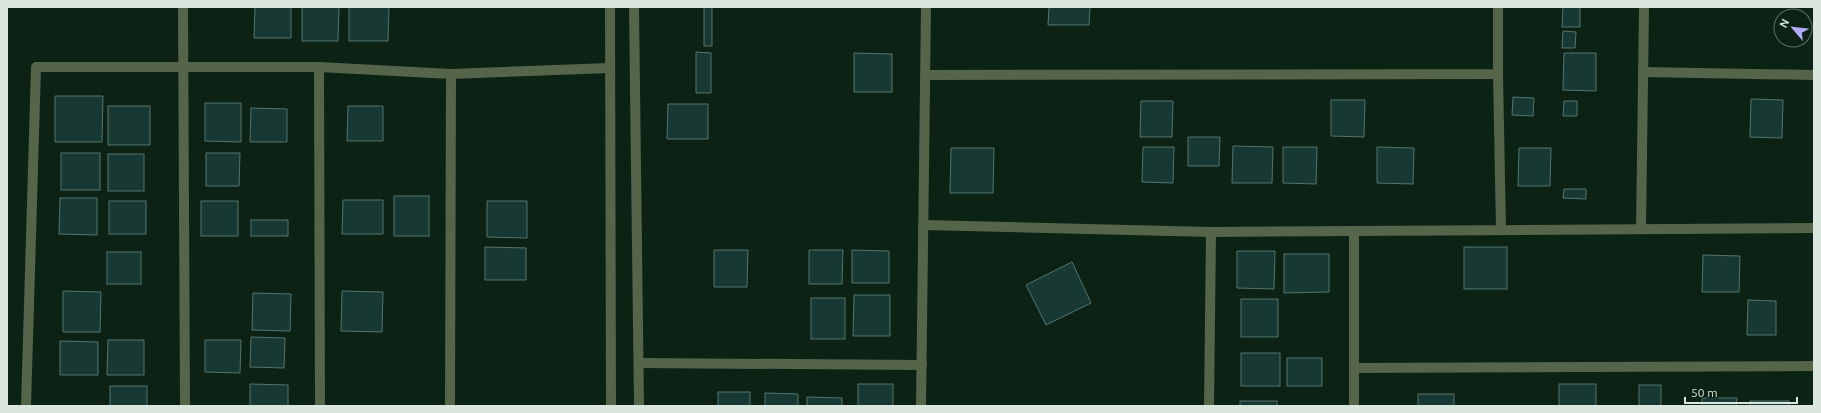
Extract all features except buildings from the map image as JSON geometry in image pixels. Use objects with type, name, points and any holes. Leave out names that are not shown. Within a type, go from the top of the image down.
[{"type":"street","points":[[183,7],[185,406]]},
{"type":"street","points":[[610,7],[611,406]]},
{"type":"street","points":[[634,7],[639,406]]},
{"type":"street","points":[[921,406],[926,7]]},
{"type":"street","points":[[1498,7],[1501,230]]},
{"type":"street","points":[[1641,229],[1644,7]]},
{"type":"street","points":[[26,406],[36,67],[319,67],[451,74],[610,68]]},
{"type":"street","points":[[319,67],[320,406]]},
{"type":"street","points":[[1643,72],[1814,75]]},
{"type":"street","points":[[450,406],[451,74]]},
{"type":"street","points":[[925,75],[1498,74]]},
{"type":"street","points":[[923,225],[1211,232],[1814,228]]},
{"type":"street","points":[[1354,231],[1354,406]]},
{"type":"street","points":[[1209,406],[1211,232]]},
{"type":"street","points":[[639,363],[922,366]]},
{"type":"street","points":[[1354,368],[1814,366]]}]
